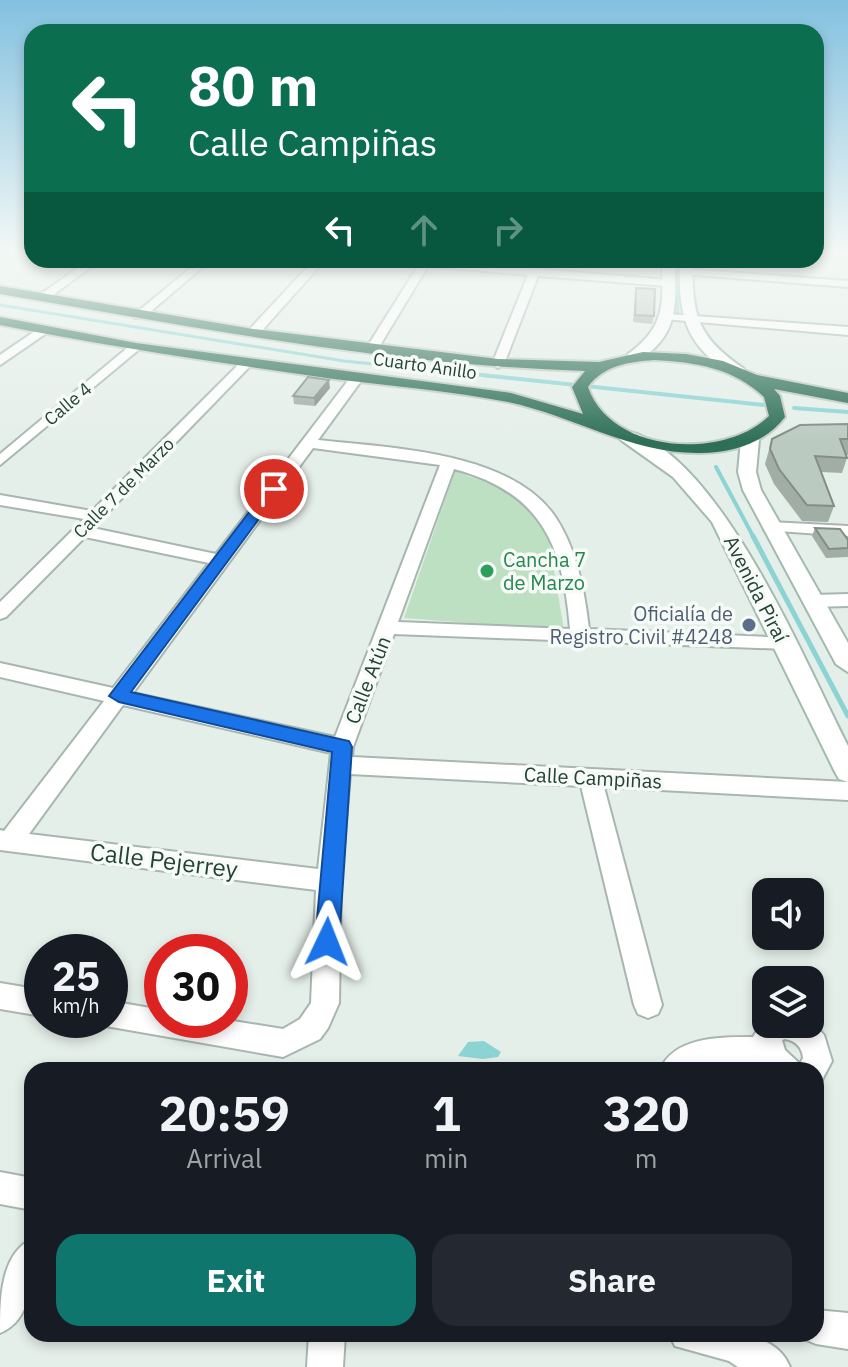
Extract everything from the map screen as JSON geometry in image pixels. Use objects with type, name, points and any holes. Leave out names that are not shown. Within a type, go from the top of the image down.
[{"type":"highway","name":"Cuarto Anillo","points":[[127,314],[498,364],[593,372],[633,357],[698,359],[805,392],[848,398]]},
{"type":"highway","name":"Cuarto Anillo","points":[[0,321],[136,347],[511,398],[605,426],[627,436],[691,448],[756,438]]},
{"type":"highway","points":[[593,372],[580,387],[580,398],[593,417],[605,426]]},
{"type":"highway","points":[[746,375],[772,396],[777,417],[756,438]]},
{"type":"highway","points":[[756,438],[792,429]]},
{"type":"main road","points":[[633,357],[657,341],[669,314]]},
{"type":"main road","points":[[686,314],[693,333],[702,345],[746,375]]},
{"type":"main road","name":"Avenida Piraí","points":[[627,436],[676,467],[696,486],[722,522],[848,772]]},
{"type":"main road","name":"Avenida Piraí","points":[[756,438],[747,472],[770,527],[848,664]]},
{"type":"street","points":[[253,333],[271,314]]},
{"type":"street","points":[[373,347],[394,314]]},
{"type":"street","points":[[498,364],[518,314]]},
{"type":"street","points":[[669,317],[840,332]]},
{"type":"street","points":[[0,361],[45,330]]},
{"type":"street","name":"Calle 4","points":[[0,461],[136,347]]},
{"type":"street","name":"Calle 7 de Marzo","points":[[0,613],[248,362]]},
{"type":"street","points":[[5,841],[119,696],[358,377]]},
{"type":"street","points":[[309,443],[449,462],[496,478],[529,498],[548,516],[561,544],[578,611],[580,636]]},
{"type":"street","name":"Calle Atún","points":[[128,1018],[283,1043],[307,1034],[320,1021],[325,1003],[329,881],[340,756],[449,462]]},
{"type":"street","points":[[0,500],[96,516]]},
{"type":"street","points":[[770,527],[848,531]]},
{"type":"street","points":[[82,531],[221,560]]},
{"type":"street","points":[[813,601],[848,600]]},
{"type":"street","points":[[388,628],[785,643]]},
{"type":"street","name":"Calle Campiñas","points":[[0,670],[119,696],[340,756],[590,778],[848,791]]},
{"type":"street","points":[[590,778],[648,1005]]},
{"type":"street","name":"Calle Pejerrey","points":[[5,841],[329,881]]},
{"type":"street","points":[[0,996],[24,1000]]},
{"type":"street","points":[[681,1062],[696,1055],[778,1061],[767,1036],[776,1026],[790,1024],[806,1032],[817,1046],[817,1062]]},
{"type":"street","points":[[0,1188],[24,1192]]},
{"type":"street","points":[[0,1316],[24,1271]]},
{"type":"street","points":[[824,1328],[848,1331]]},
{"type":"street","points":[[325,1367],[327,1342]]},
{"type":"street","points":[[740,1345],[772,1367]]},
{"type":"green space","name":"Cancha 7 de Marzo","points":[[455,471],[512,492],[546,523],[564,630],[404,618]]},
{"type":"water","points":[[484,1041],[501,1052],[498,1057],[458,1056],[468,1042]]},
{"type":"building","points":[[308,377],[329,380],[314,398],[293,396]]},
{"type":"building","points":[[848,424],[848,439],[840,439],[847,458],[815,456],[834,506],[807,505],[779,469],[770,449],[772,439],[800,425]]},
{"type":"building","points":[[815,528],[840,529],[848,540],[848,548],[829,549]]},
{"type":"waterway","points":[[54,314],[344,361],[487,376]]},
{"type":"waterway","points":[[678,314],[678,318]]},
{"type":"waterway","points":[[472,374],[487,376]]},
{"type":"waterway","points":[[487,376],[491,376]]},
{"type":"waterway","points":[[487,376],[764,405]]},
{"type":"waterway","points":[[794,408],[848,412]]},
{"type":"waterway","points":[[716,467],[754,538]]},
{"type":"waterway","points":[[753,536],[848,716]]},
{"type":"place","name":"Cancha 7 de Marzo","points":[[487,571]]},
{"type":"place","name":"Oficialía de Registro Civil #4248","points":[[749,625]]},
{"type":"route","points":[[274,489],[119,696],[342,747],[329,881],[327,942]]}]
